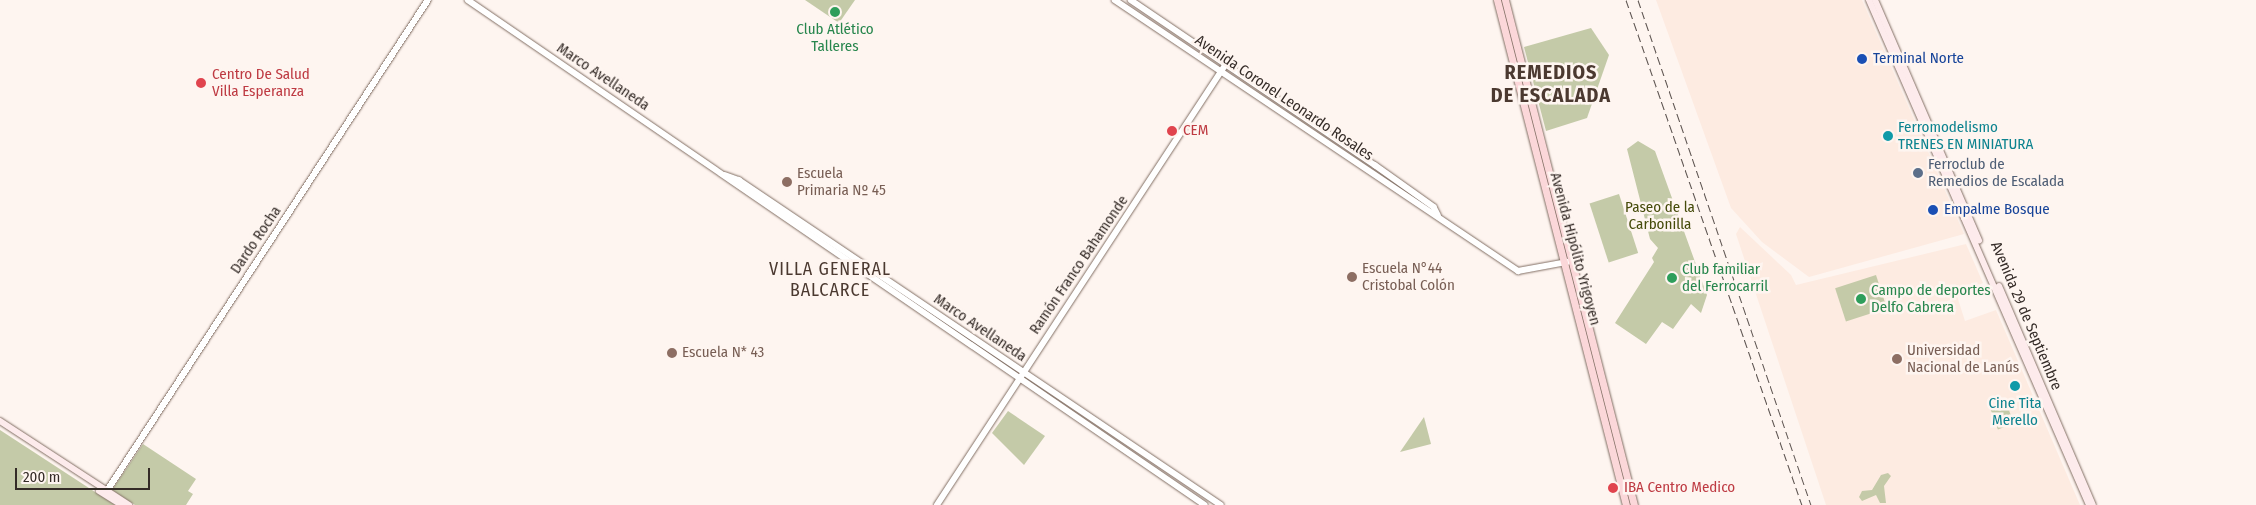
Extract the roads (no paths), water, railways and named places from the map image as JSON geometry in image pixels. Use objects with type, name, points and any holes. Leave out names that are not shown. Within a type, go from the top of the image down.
[{"type":"main road","name":"Avenida Hipólito Yrigoyen","points":[[1497,0],[1634,505]]},
{"type":"main road","name":"Avenida Hipólito Yrigoyen","points":[[1505,0],[1626,505]]},
{"type":"main road","name":"Avenida 29 de Septiembre","points":[[1869,0],[2089,505]]},
{"type":"main road","name":"Avenida 29 de Septiembre","points":[[1875,0],[2094,505]]},
{"type":"main road","points":[[0,421],[121,505]]},
{"type":"main road","points":[[0,426],[106,493],[129,505]]},
{"type":"street","name":"Dardo Rocha","points":[[106,493],[428,0]]},
{"type":"street","name":"Marco Avellaneda","points":[[468,0],[725,175],[736,186],[1205,505]]},
{"type":"street","name":"Avenida Coronel Leonardo Rosales","points":[[1116,0],[1438,215],[1518,271],[1568,262]]},
{"type":"street","name":"Avenida Coronel Leonardo Rosales","points":[[1131,0],[1434,207],[1438,215]]},
{"type":"street","name":"Ramón Franco Bahamonde","points":[[937,505],[1226,64]]},
{"type":"street","name":"Marco Avellaneda","points":[[725,175],[739,180],[1220,505]]},
{"type":"railway","points":[[1626,0],[1802,505]]},
{"type":"railway","points":[[1638,0],[1811,505]]},
{"type":"place","name":"Club Atlético Talleres","points":[[835,12]]},
{"type":"place","name":"Terminal Norte","points":[[1862,59]]},
{"type":"place","name":"Centro De Salud Villa Esperanza","points":[[201,83]]},
{"type":"place","name":"CEM","points":[[1172,131]]},
{"type":"place","name":"Ferromodelismo TRENES EN MINIATURA","points":[[1888,136]]},
{"type":"place","name":"Ferroclub de Remedios de Escalada","points":[[1918,173]]},
{"type":"place","name":"Escuela Primaria Nº 45","points":[[787,182]]},
{"type":"place","name":"Empalme Bosque","points":[[1933,210]]},
{"type":"place","name":"Escuela N°44 Cristobal Colón","points":[[1352,277]]},
{"type":"place","name":"Club familiar del Ferrocarril","points":[[1672,278]]},
{"type":"place","name":"Campo de deportes Delfo Cabrera","points":[[1861,299]]},
{"type":"place","name":"Escuela N* 43","points":[[672,353]]},
{"type":"place","name":"Universidad Nacional de Lanús","points":[[1897,359]]},
{"type":"place","name":"Cine Tita Merello","points":[[2015,386]]},
{"type":"place","name":"IBA Centro Medico","points":[[1613,488]]},
{"type":"district","name":"REMEDIOS DE ESCALADA","points":[[1551,84]]},
{"type":"district","name":"VILLA GENERAL BALCARCE","points":[[830,280]]},
{"type":"park label","name":"Paseo de la Carbonilla","points":[[1660,216]]}]
